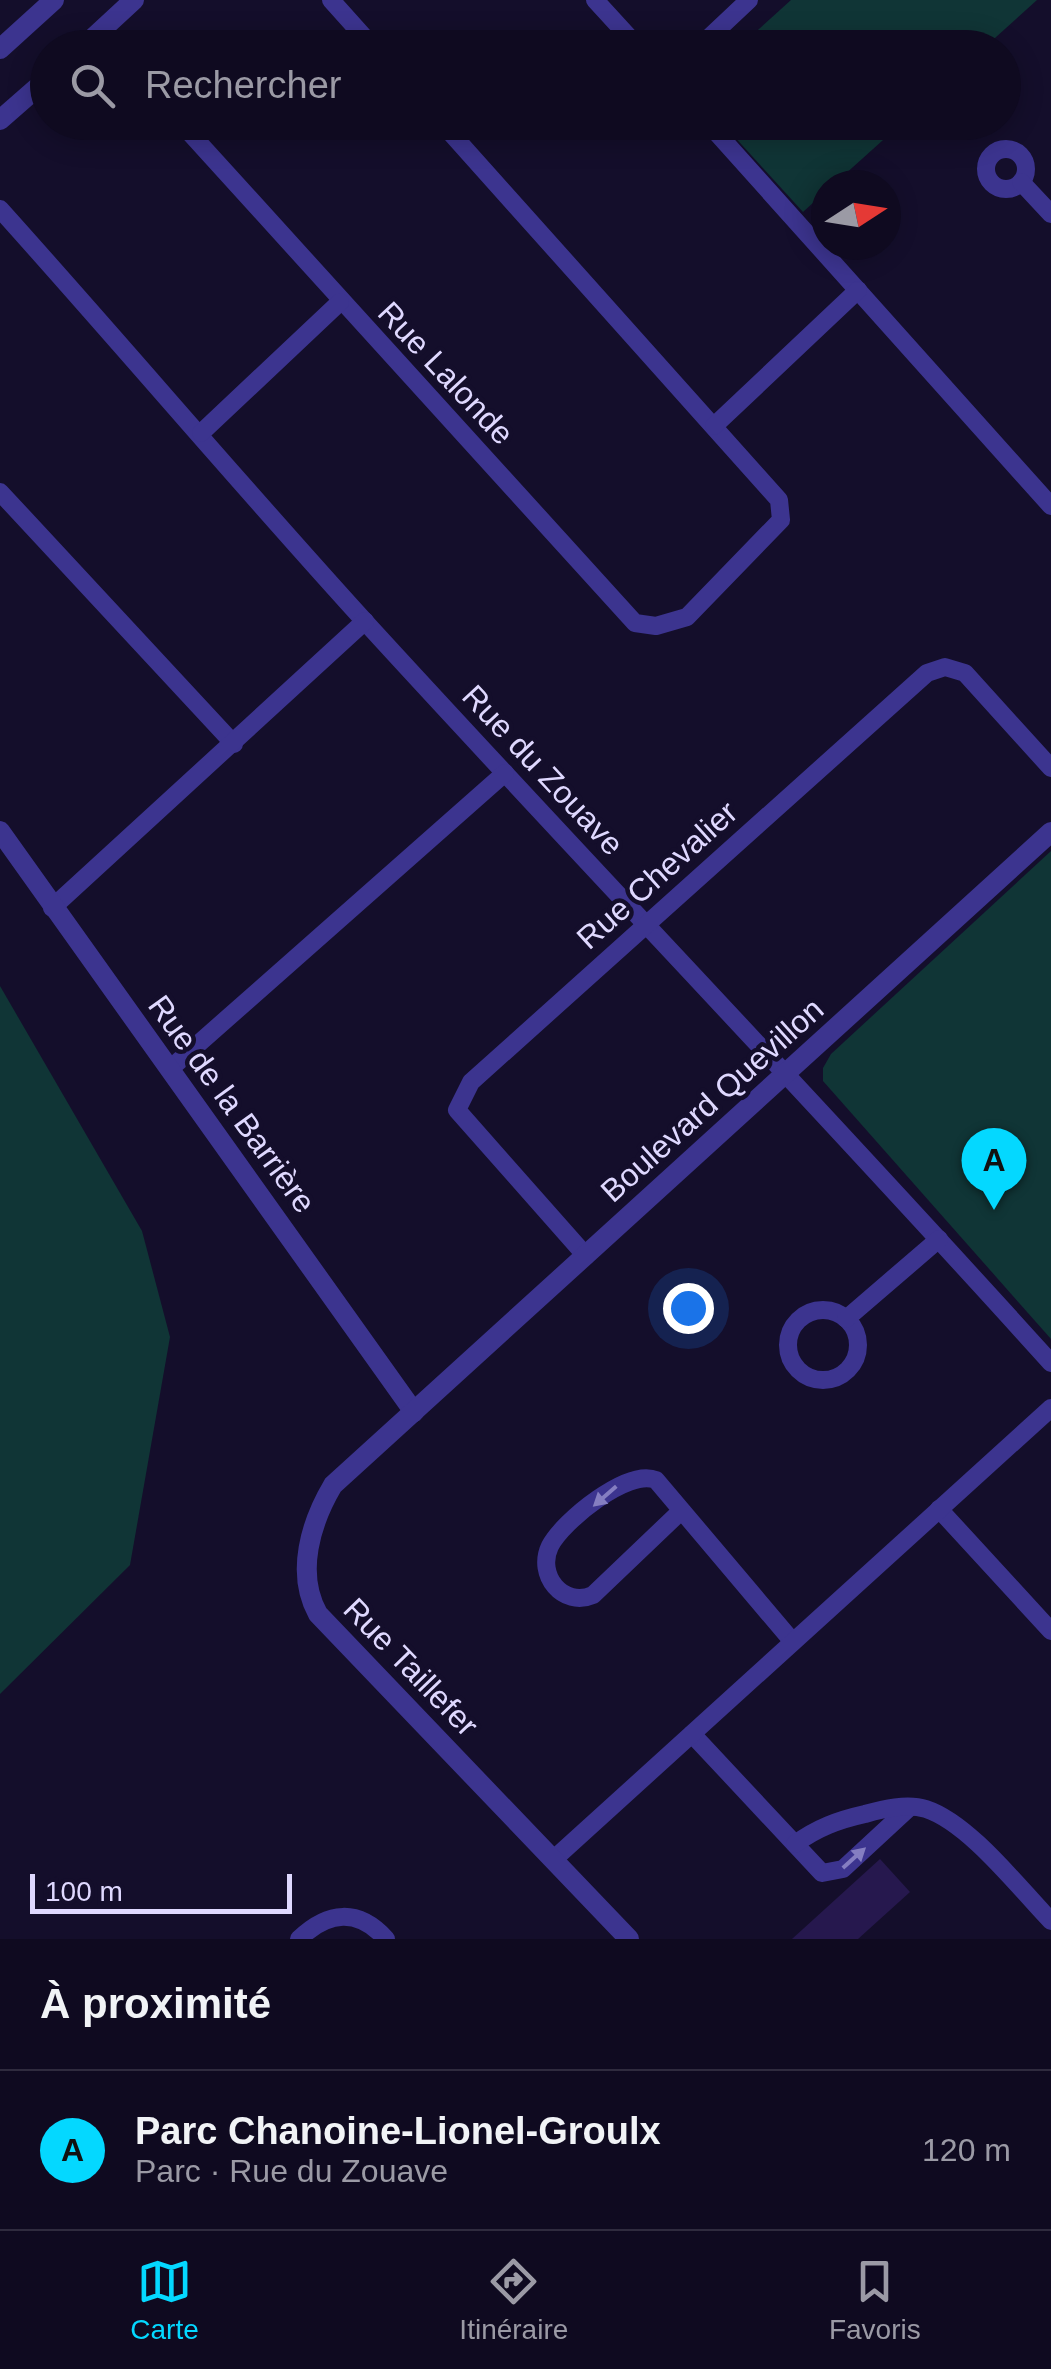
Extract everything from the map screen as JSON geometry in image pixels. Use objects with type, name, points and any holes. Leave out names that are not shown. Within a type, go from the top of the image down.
[{"type":"street","points":[[0,49],[54,0]]},
{"type":"street","points":[[113,30],[134,0]]},
{"type":"street","points":[[331,0],[358,30]]},
{"type":"street","points":[[595,0],[622,30]]},
{"type":"street","points":[[717,30],[749,0]]},
{"type":"street","points":[[0,120],[30,94]]},
{"type":"street","name":"Rue Lalonde","points":[[196,140],[635,624],[656,626],[687,617],[781,520],[779,500],[766,480],[714,426]]},
{"type":"street","points":[[457,140],[714,426],[858,290]]},
{"type":"street","points":[[723,140],[1051,506]]},
{"type":"street","points":[[1021,182],[1051,214]]},
{"type":"street","name":"Rue du Zouave","points":[[0,208],[365,621],[645,926],[788,1072],[1051,1363]]},
{"type":"street","points":[[201,433],[340,302]]},
{"type":"street","points":[[0,492],[234,744]]},
{"type":"street","points":[[52,908],[365,621]]},
{"type":"street","name":"Rue Chevalier","points":[[586,1256],[456,1110],[471,1082],[928,674],[945,667],[965,673],[1051,768]]},
{"type":"street","points":[[172,1068],[505,773]]},
{"type":"street","name":"Rue de la Barrière","points":[[0,831],[414,1412]]},
{"type":"street","name":"Boulevard Quevillon","points":[[414,1412],[1051,832]]},
{"type":"street","points":[[846,1319],[939,1238]]},
{"type":"street","points":[[554,1859],[1051,1408]]},
{"type":"street","name":"Rue Taillefer","points":[[414,1412],[333,1485],[316,1513],[307,1584],[311,1602],[630,1939]]},
{"type":"street","points":[[680,1510],[593,1595],[582,1600],[570,1596],[551,1581],[546,1562],[550,1547],[621,1482],[636,1476],[656,1480],[794,1642]]},
{"type":"street","points":[[939,1509],[1051,1631]]},
{"type":"street","points":[[692,1734],[822,1873],[843,1869],[910,1806]]},
{"type":"street","points":[[796,1844],[817,1828],[883,1809],[910,1806],[939,1815],[977,1846],[1051,1921]]},
{"type":"street","points":[[298,1939],[326,1919],[346,1915],[365,1920],[386,1939]]},
{"type":"green space","points":[[791,0],[1037,0],[1004,30],[758,30]]},
{"type":"green space","points":[[737,140],[883,140],[850,170],[811,170],[811,205],[803,212]]},
{"type":"green space","points":[[1051,851],[1051,1339],[823,1081],[823,1068],[831,1054]]},
{"type":"green space","points":[[0,986],[142,1231],[170,1337],[130,1565],[0,1694]]},
{"type":"building","points":[[880,1859],[910,1892],[858,1939],[792,1939]]},
{"type":"place","name":"Parc Chanoine-Lionel-Groulx","points":[[994,1210]]}]
